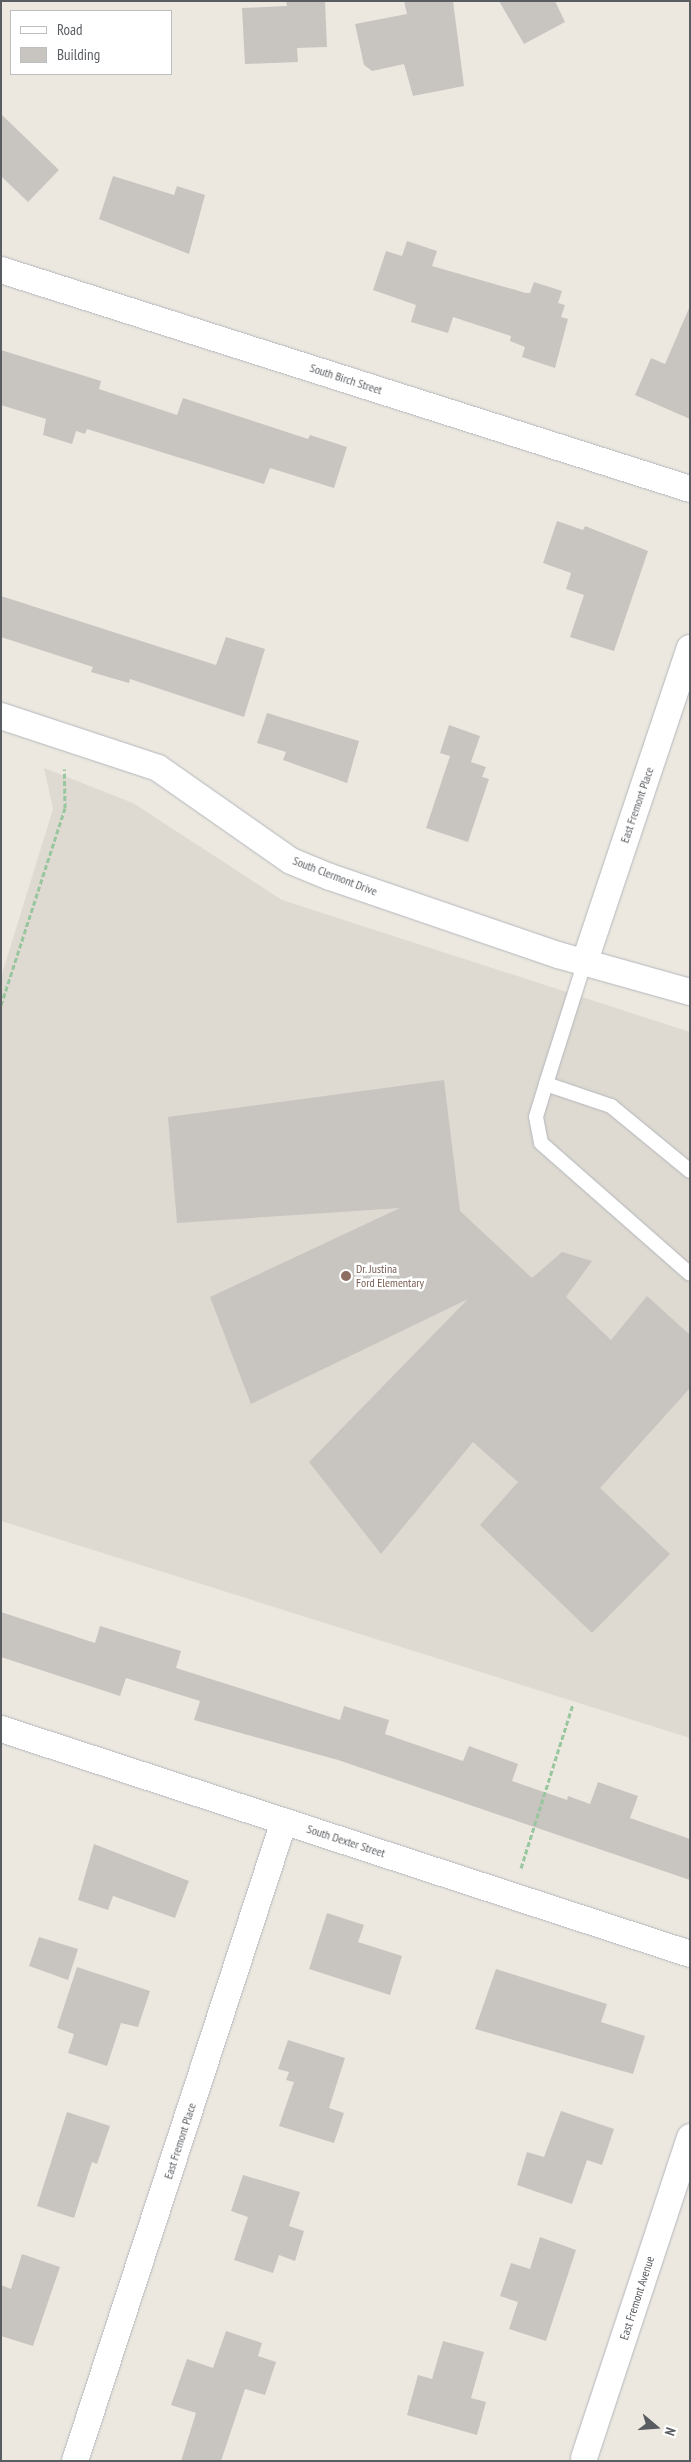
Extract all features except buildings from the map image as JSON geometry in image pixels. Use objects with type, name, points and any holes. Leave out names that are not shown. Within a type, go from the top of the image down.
[{"type":"street","name":"South Birch Street","points":[[1,270],[690,489]]},
{"type":"street","name":"East Fremont Place","points":[[585,961],[690,648]]},
{"type":"street","name":"South Clermont Drive","points":[[1,716],[158,768],[291,861],[585,961],[690,992]]},
{"type":"street","name":"South Dexter Street","points":[[1,1729],[690,1954]]},
{"type":"street","name":"East Fremont Place","points":[[75,2461],[284,1821]]},
{"type":"street","name":"East Fremont Avenue","points":[[584,2458],[690,2137]]},
{"type":"lane","points":[[585,961],[536,1117],[541,1143],[690,1274]]},
{"type":"lane","points":[[546,1084],[611,1106],[690,1171]]},
{"type":"path","points":[[1,1006],[64,808],[64,761]]},
{"type":"path","points":[[512,1896],[573,1704]]},
{"type":"shaded area","name":"Dr. Justina Ford Elementary","points":[[44,768],[133,803],[282,900],[690,1032],[690,1738],[1,1521],[1,977],[53,809]]},
{"type":"place","name":"Dr. Justina Ford Elementary","points":[[346,1276]]}]
